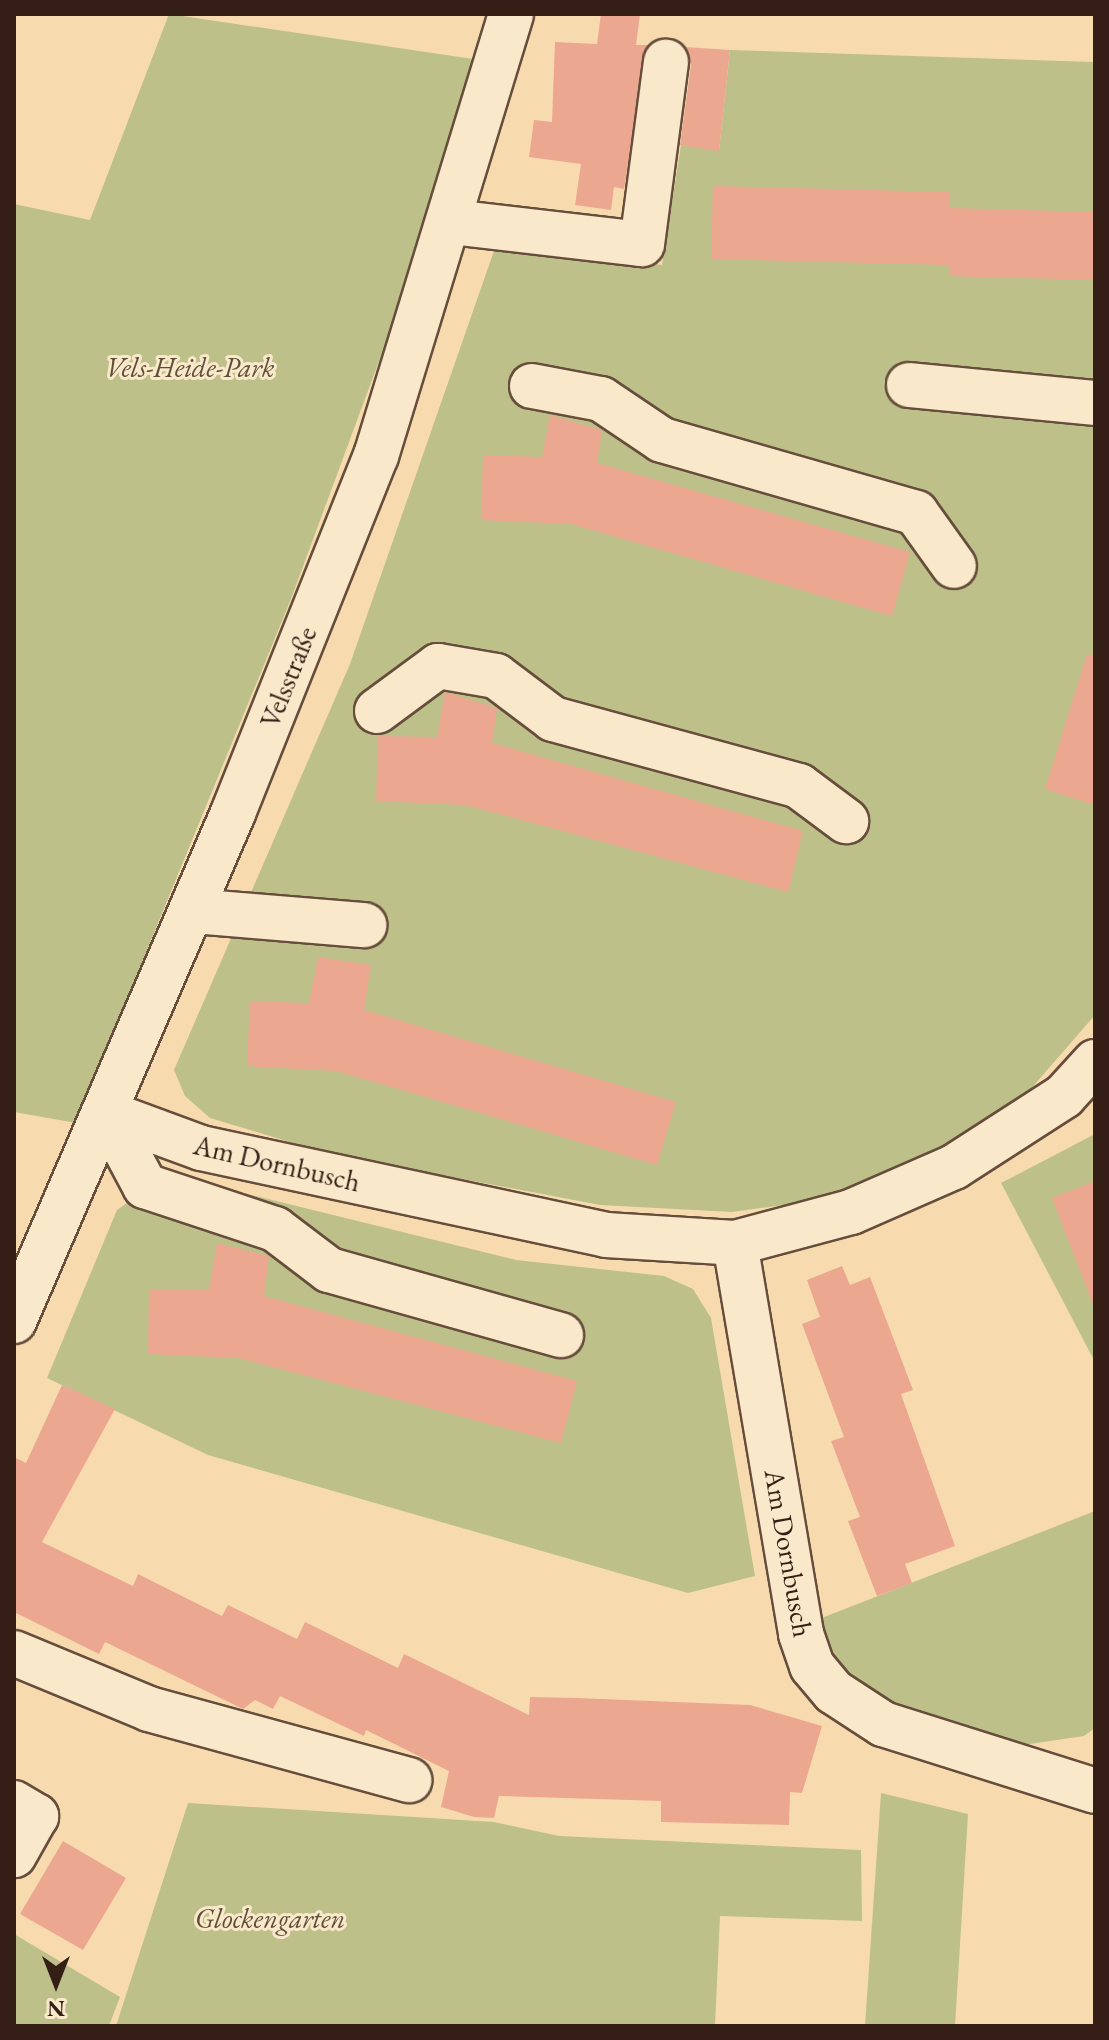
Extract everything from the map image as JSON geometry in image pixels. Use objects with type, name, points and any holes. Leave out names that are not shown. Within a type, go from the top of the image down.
[{"type":"street","name":"Velsstraße","points":[[17,1304],[106,1113],[192,911],[376,456],[451,222],[511,14]]},
{"type":"street","points":[[451,222],[642,244],[666,62]]},
{"type":"street","points":[[909,385],[1095,403]]},
{"type":"street","points":[[532,386],[601,399],[662,440],[916,513],[954,566]]},
{"type":"street","points":[[377,711],[438,666],[496,676],[553,719],[799,786],[846,821]]},
{"type":"street","points":[[192,911],[364,925]]},
{"type":"street","name":"Am Dornbusch","points":[[106,1113],[201,1148],[606,1235],[735,1243],[851,1212],[954,1167],[1064,1096],[1095,1062]]},
{"type":"street","points":[[106,1113],[145,1186],[275,1229],[329,1270],[561,1335]]},
{"type":"street","name":"Am Dornbusch","points":[[735,1243],[812,1666],[834,1692],[883,1724],[1089,1779]]},
{"type":"street","points":[[14,1653],[149,1709],[409,1780]]},
{"type":"street","points":[[14,1803],[36,1816],[14,1855]]},
{"type":"green space","name":"Vels-Heide-Park","points":[[169,14],[473,59],[389,334],[291,599],[76,1123],[14,1112],[14,204],[90,220]]},
{"type":"green space","points":[[730,50],[1095,62],[1095,1015],[1022,1099],[917,1161],[812,1201],[732,1212],[600,1205],[330,1154],[210,1118],[185,1096],[174,1070],[350,664],[495,248],[662,265],[681,145],[719,150]]},
{"type":"green space","points":[[1095,1134],[1095,1362],[1001,1183]]},
{"type":"green space","points":[[195,1181],[516,1260],[664,1276],[693,1289],[711,1318],[755,1576],[688,1593],[208,1455],[47,1378],[117,1210],[149,1187]]},
{"type":"green space","points":[[1095,1511],[1095,1728],[1084,1736],[1023,1745],[887,1705],[828,1655],[819,1619]]},
{"type":"green space","points":[[881,1793],[968,1814],[955,2026],[865,2026]]},
{"type":"green space","name":"Glockengarten","points":[[188,1803],[494,1822],[559,1836],[861,1850],[862,1921],[720,1916],[715,2026],[116,2026]]},
{"type":"green space","points":[[14,1934],[120,1997],[109,2026],[14,2026]]},
{"type":"building","points":[[601,14],[640,14],[636,45],[648,45],[624,189],[614,187],[611,210],[575,205],[581,164],[529,157],[534,120],[552,122],[555,42],[597,44]]},
{"type":"building","points":[[685,47],[730,50],[719,151],[680,145],[691,65]]},
{"type":"building","points":[[713,186],[950,192],[950,208],[1095,212],[1095,280],[949,276],[949,265],[711,259]]},
{"type":"building","points":[[550,415],[602,430],[597,463],[910,552],[892,616],[571,524],[481,520],[483,455],[542,457]]},
{"type":"building","points":[[1087,654],[1095,656],[1095,805],[1045,789]]},
{"type":"building","points":[[445,692],[497,708],[492,743],[803,831],[788,892],[466,805],[376,801],[378,736],[437,737]]},
{"type":"building","points":[[318,957],[371,965],[364,1010],[676,1102],[657,1165],[337,1071],[247,1066],[250,1001],[309,1003]]},
{"type":"building","points":[[1095,1181],[1095,1302],[1092,1302],[1052,1198]]},
{"type":"building","points":[[217,1243],[269,1256],[264,1296],[577,1381],[561,1443],[239,1358],[148,1354],[149,1290],[209,1290]]},
{"type":"building","points":[[842,1266],[850,1285],[870,1277],[913,1390],[901,1394],[955,1546],[905,1564],[912,1583],[877,1596],[848,1521],[860,1517],[831,1441],[844,1437],[802,1324],[820,1317],[807,1280]]},
{"type":"building","points":[[62,1385],[115,1409],[42,1542],[133,1586],[138,1574],[222,1616],[228,1605],[297,1639],[305,1622],[398,1668],[404,1654],[529,1715],[530,1697],[577,1698],[750,1705],[822,1726],[802,1793],[790,1792],[789,1825],[661,1822],[661,1801],[499,1796],[494,1818],[474,1817],[441,1807],[449,1771],[366,1730],[364,1736],[280,1696],[273,1709],[255,1700],[243,1709],[105,1642],[99,1654],[14,1612],[14,1457],[26,1463]]},
{"type":"building","points":[[63,1841],[126,1878],[83,1950],[20,1914]]}]
